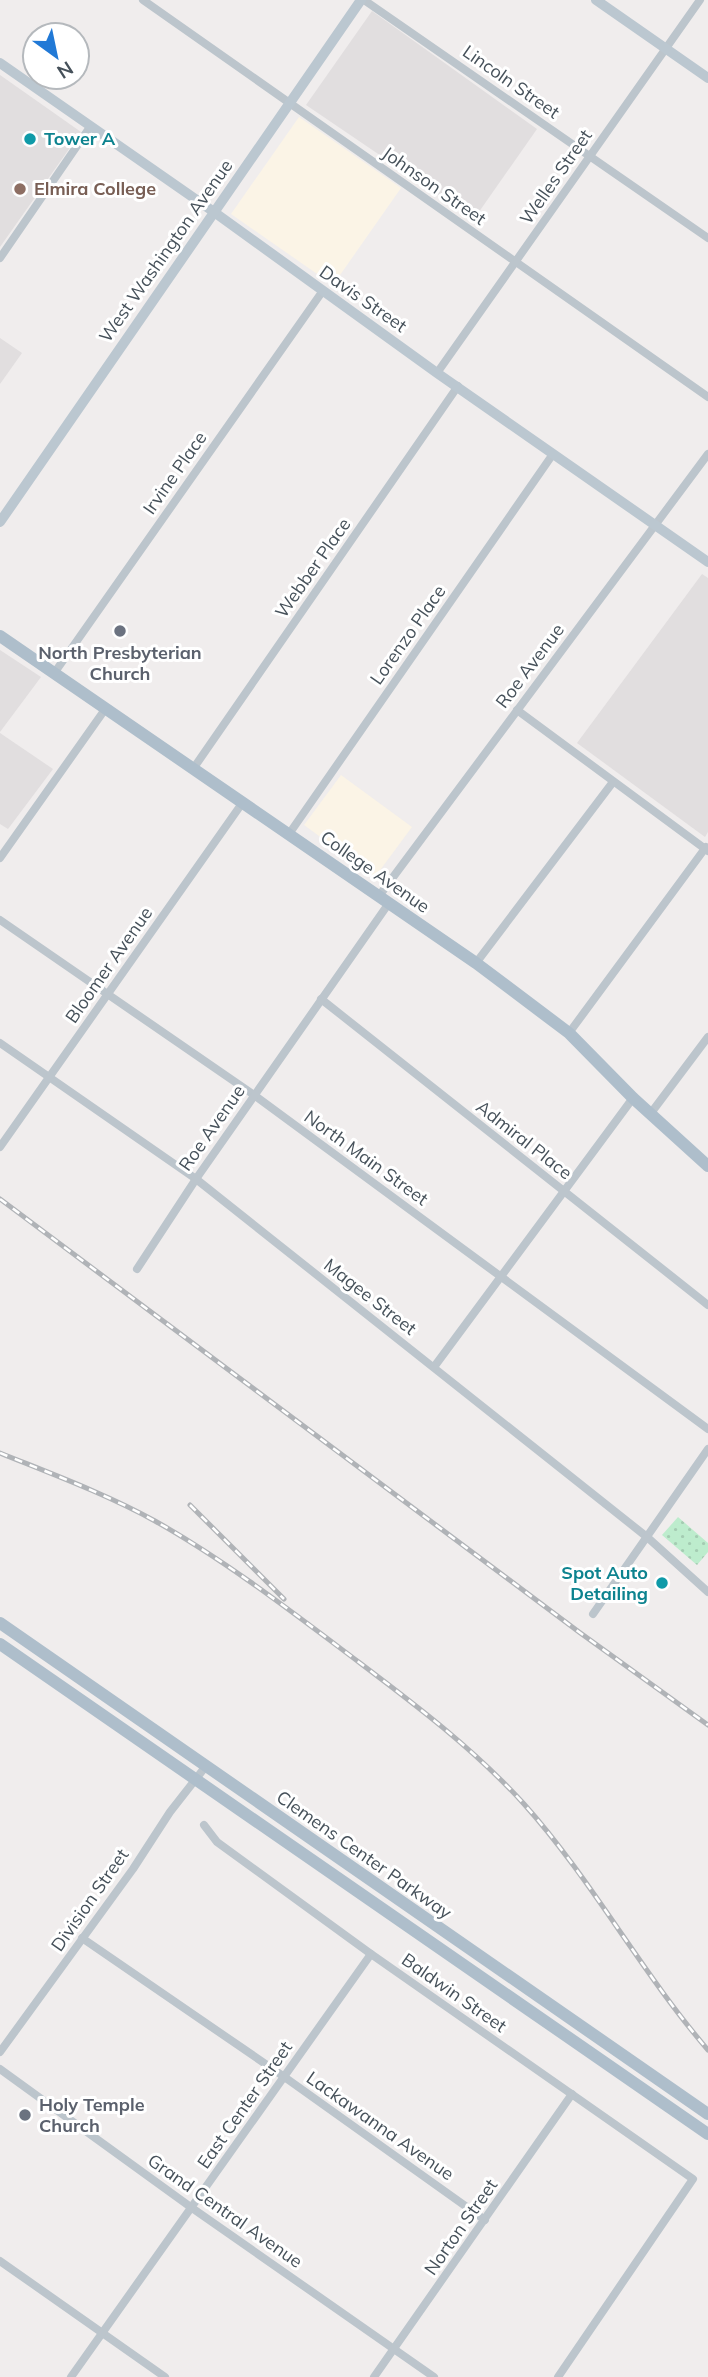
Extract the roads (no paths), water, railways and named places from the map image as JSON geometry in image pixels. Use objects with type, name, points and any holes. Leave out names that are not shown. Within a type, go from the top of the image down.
[{"type":"main road","name":"College Avenue","points":[[0,636],[476,964],[569,1033],[633,1098],[708,1166]]},
{"type":"main road","name":"Clemens Center Parkway","points":[[0,1623],[708,2114]]},
{"type":"main road","name":"Clemens Center Parkway","points":[[0,1644],[708,2134]]},
{"type":"street","name":"Johnson Street","points":[[143,0],[708,397]]},
{"type":"street","name":"West Washington Avenue","points":[[0,522],[288,103],[363,0]]},
{"type":"street","name":"Lincoln Street","points":[[363,0],[708,238]]},
{"type":"street","points":[[596,0],[708,78]]},
{"type":"street","name":"Welles Street","points":[[437,373],[700,0]]},
{"type":"street","name":"Davis Street","points":[[0,63],[708,562]]},
{"type":"street","points":[[0,258],[90,127]]},
{"type":"street","name":"Irvine Place","points":[[55,673],[322,292]]},
{"type":"street","name":"Webber Place","points":[[193,769],[458,386]]},
{"type":"street","name":"Lorenzo Place","points":[[289,834],[553,454]]},
{"type":"street","name":"Roe Avenue","points":[[137,1269],[321,999],[384,900],[517,710],[708,454]]},
{"type":"street","points":[[0,858],[106,708]]},
{"type":"street","points":[[517,710],[707,848],[569,1033]]},
{"type":"street","points":[[476,964],[613,782]]},
{"type":"street","name":"Bloomer Avenue","points":[[0,1147],[243,802]]},
{"type":"street","name":"North Main Street","points":[[0,920],[254,1095],[708,1429]]},
{"type":"street","name":"Admiral Place","points":[[321,999],[708,1305]]},
{"type":"street","points":[[651,1112],[708,1037]]},
{"type":"street","name":"Magee Street","points":[[0,1043],[196,1179],[647,1537],[708,1592]]},
{"type":"street","points":[[433,1367],[633,1098]]},
{"type":"street","points":[[593,1614],[708,1449]]},
{"type":"street","name":"Division Street","points":[[0,2052],[206,1766]]},
{"type":"street","name":"Baldwin Street","points":[[204,1825],[217,1842],[371,1954],[693,2179],[558,2377]]},
{"type":"street","name":"Lackawanna Avenue","points":[[82,1938],[485,2220]]},
{"type":"street","name":"East Center Street","points":[[71,2377],[371,1954]]},
{"type":"street","name":"Grand Central Avenue","points":[[0,2069],[433,2377]]},
{"type":"street","name":"Norton Street","points":[[374,2377],[572,2094]]},
{"type":"street","points":[[0,2261],[165,2377]]},
{"type":"railway","points":[[0,1199],[579,1632],[708,1725]]},
{"type":"railway","points":[[0,1453],[117,1502],[181,1536],[285,1607],[445,1729],[486,1765],[549,1833],[708,2050]]},
{"type":"railway","points":[[190,1505],[284,1599]]},
{"type":"place","name":"Tower A","points":[[30,139]]},
{"type":"place","name":"Elmira College","points":[[20,189]]},
{"type":"place","name":"North Presbyterian Church","points":[[120,631]]},
{"type":"place","name":"Spot Auto Detailing","points":[[662,1583]]},
{"type":"place","name":"Holy Temple Church","points":[[25,2115]]}]
